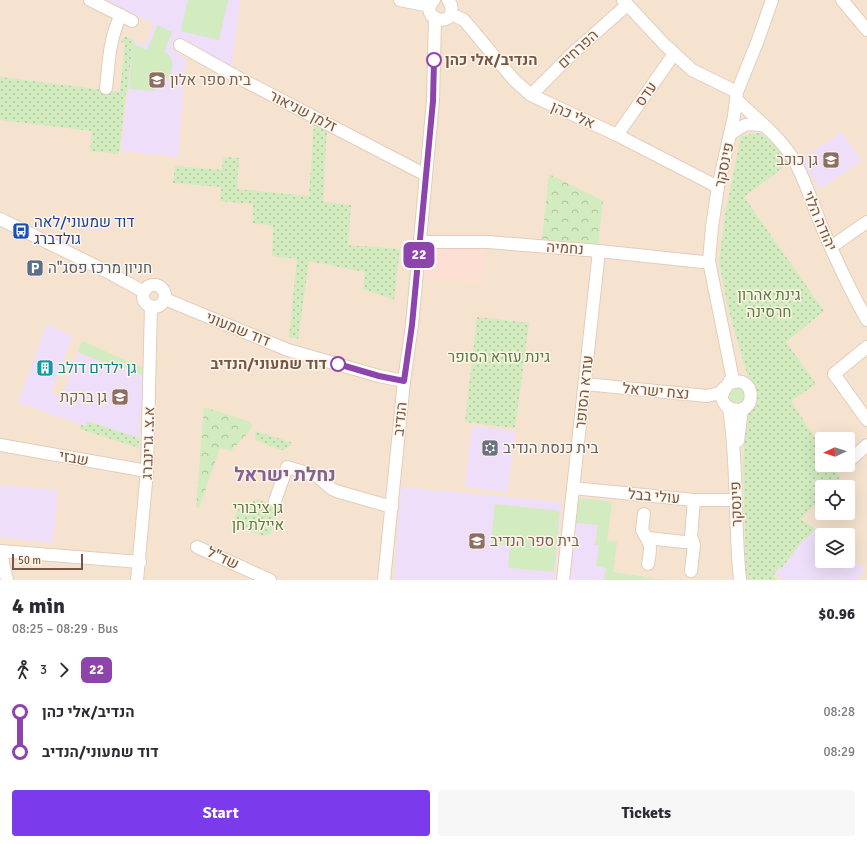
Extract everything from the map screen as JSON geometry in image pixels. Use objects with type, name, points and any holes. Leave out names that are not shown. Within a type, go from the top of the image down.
[{"type":"street","points":[[90,0],[126,18],[114,31],[106,88]]},
{"type":"street","points":[[400,0],[432,3],[431,15],[435,19],[444,20],[451,14],[451,5],[448,0]]},
{"type":"street","name":"פינסקר","points":[[726,386],[731,379],[731,368],[709,261],[712,227],[718,187],[730,134],[736,96],[772,0]]},
{"type":"street","points":[[842,0],[867,30]]},
{"type":"street","name":"יהודה הלוי","points":[[625,2],[674,54],[692,70],[736,96],[778,139],[794,161],[852,294],[867,320]]},
{"type":"street","name":"הפרחים","points":[[531,95],[625,2]]},
{"type":"street","name":"אלי כהן","points":[[451,14],[464,20],[514,80],[531,95],[617,135],[718,187]]},
{"type":"street","name":"הנדיב","points":[[384,580],[404,381],[412,325],[433,101],[435,19]]},
{"type":"street","name":"זלמן שניאור","points":[[180,46],[426,175]]},
{"type":"street","name":"עדס","points":[[617,135],[674,54]]},
{"type":"street","points":[[730,134],[742,125],[749,124],[765,126]]},
{"type":"street","points":[[0,219],[108,272],[144,292]]},
{"type":"street","points":[[831,247],[867,222]]},
{"type":"street","name":"נחמיה","points":[[420,242],[488,242],[599,251],[703,262],[709,261]]},
{"type":"street","name":"עזרא הסופר","points":[[563,580],[599,251]]},
{"type":"street","points":[[152,285],[159,286],[164,291],[165,299],[160,305],[151,306],[144,301],[144,292],[152,285]]},
{"type":"street","name":"דוד שמעוני","points":[[165,299],[288,350],[379,376],[404,381]]},
{"type":"street","name":"א.צ. גרינברג","points":[[137,580],[148,471],[151,306]]},
{"type":"street","name":"פינסקר","points":[[725,335],[746,385]]},
{"type":"street","points":[[867,347],[834,374],[867,420]]},
{"type":"street","points":[[738,381],[746,385],[749,389],[751,398],[750,403],[742,409],[733,410],[728,408],[723,401],[722,396],[726,386],[738,381]]},
{"type":"street","name":"נצח ישראל","points":[[585,384],[707,396],[720,393],[726,386]]},
{"type":"street","name":"פינסקר","points":[[728,408],[735,464],[737,544],[740,580]]},
{"type":"street","name":"פינסקר","points":[[735,464],[742,409]]},
{"type":"street","name":"שבזי","points":[[0,445],[148,471]]},
{"type":"street","points":[[855,456],[867,445]]},
{"type":"street","points":[[275,501],[287,467],[317,476],[336,491],[392,507]]},
{"type":"street","name":"עולי בבל","points":[[573,488],[694,500],[736,500]]},
{"type":"street","points":[[691,572],[694,545],[691,537],[694,500]]},
{"type":"street","points":[[644,514],[642,530],[648,538],[650,546],[648,564]]},
{"type":"street","points":[[648,538],[684,542],[692,541]]},
{"type":"street","name":"פינסקר","points":[[733,580],[737,544]]},
{"type":"street","name":"שד\"ל","points":[[197,547],[270,580]]},
{"type":"street","points":[[7,580],[1,551],[140,562]]},
{"type":"shaded area","points":[[0,0],[867,0],[867,580],[0,580]]},
{"type":"shaded area","name":"בית ספר אלון","points":[[105,0],[240,0],[232,68],[177,37],[172,48],[186,60],[178,157],[121,151],[133,40],[144,46],[154,24]]},
{"type":"shaded area","name":"גן כוכב","points":[[842,132],[862,161],[820,189],[801,160]]},
{"type":"shaded area","points":[[418,241],[486,248],[483,283],[414,277]]},
{"type":"shaded area","points":[[47,324],[72,336],[51,393],[62,396],[78,352],[108,365],[110,362],[144,376],[139,438],[88,421],[86,426],[18,403]]},
{"type":"shaded area","points":[[472,426],[515,431],[508,492],[465,487]]},
{"type":"shaded area","points":[[0,485],[58,490],[53,543],[0,537]]},
{"type":"shaded area","name":"בית ספר הנדיב","points":[[401,487],[562,502],[554,580],[394,580]]},
{"type":"shaded area","points":[[576,523],[598,525],[595,544],[599,545],[596,566],[606,568],[604,580],[570,580]]},
{"type":"shaded area","points":[[815,529],[815,568],[855,568],[855,561],[865,569],[857,580],[784,580],[775,573],[780,567],[781,568],[806,537],[808,538]]},
{"type":"green space","points":[[188,0],[228,0],[219,40],[181,31]]},
{"type":"green space","points":[[158,25],[172,32],[164,51],[172,60],[170,78],[157,77],[155,91],[129,89],[133,43],[147,50]]},
{"type":"green space","points":[[124,36],[133,40],[119,154],[90,151],[92,131],[0,120],[0,77],[120,92],[125,43],[121,42]]},
{"type":"green space","points":[[314,122],[327,128],[323,202],[351,205],[348,245],[400,249],[394,300],[363,289],[365,272],[309,261],[298,339],[289,337],[297,259],[272,256],[273,226],[253,223],[253,204],[220,201],[221,187],[173,183],[175,166],[222,170],[223,157],[239,158],[237,189],[309,196]]},
{"type":"green space","name":"גינת אהרון חרסינה","points":[[757,133],[767,137],[779,149],[789,163],[744,197],[824,311],[786,342],[816,384],[791,401],[815,438],[815,472],[836,472],[840,478],[838,480],[815,480],[815,504],[801,519],[815,529],[807,538],[805,537],[781,569],[779,567],[773,576],[778,580],[746,580],[743,462],[745,416],[756,402],[756,386],[747,374],[728,308],[719,262],[725,215],[741,136]]},
{"type":"green space","points":[[549,174],[603,201],[598,245],[542,239]]},
{"type":"green space","name":"גינת עזרא הסופר","points":[[477,317],[529,323],[515,428],[465,422]]},
{"type":"green space","points":[[82,341],[145,369],[144,376],[110,362],[109,365],[78,352]]},
{"type":"green space","points":[[732,385],[746,389],[746,403],[732,406],[726,394]]},
{"type":"green space","points":[[204,407],[250,422],[252,426],[248,433],[231,451],[220,448],[199,508],[196,507]]},
{"type":"green space","points":[[87,421],[139,438],[139,448],[80,429],[81,425],[86,426]]},
{"type":"green space","points":[[256,431],[293,443],[284,450],[278,449],[255,440]]},
{"type":"green space","points":[[579,498],[612,502],[607,541],[617,542],[613,572],[664,580],[604,580],[606,568],[596,566],[599,545],[595,545],[598,525],[576,523]]},
{"type":"green space","name":"גן ציבורי איילת חן","points":[[257,499],[280,507],[271,533],[264,536],[232,525],[238,509]]},
{"type":"green space","points":[[495,504],[560,511],[554,572],[508,568],[510,545],[491,544]]},
{"type":"bus line","name":"22","points":[[338,364],[379,376],[404,381],[412,325],[433,101],[434,60]]},
{"type":"place","name":"הנדיב/אלי כהן","points":[[434,60]]},
{"type":"place","name":"בית ספר אלון","points":[[157,80]]},
{"type":"place","name":"גן כוכב","points":[[831,160]]},
{"type":"place","name":"דוד שמעוני/לאה גולדברג","points":[[21,231]]},
{"type":"place","name":"חניון מרכז פסג\"ה","points":[[35,268]]},
{"type":"place","name":"דוד שמעוני/הנדיב","points":[[338,364]]},
{"type":"place","name":"גן ילדים דולב","points":[[45,368]]},
{"type":"place","name":"גן ברקת","points":[[120,397]]},
{"type":"place","name":"בית כנסת הנדיב","points":[[490,448]]},
{"type":"place","name":"בית ספר הנדיב","points":[[477,541]]},
{"type":"district","name":"נחלת ישראל","points":[[285,474]]}]
